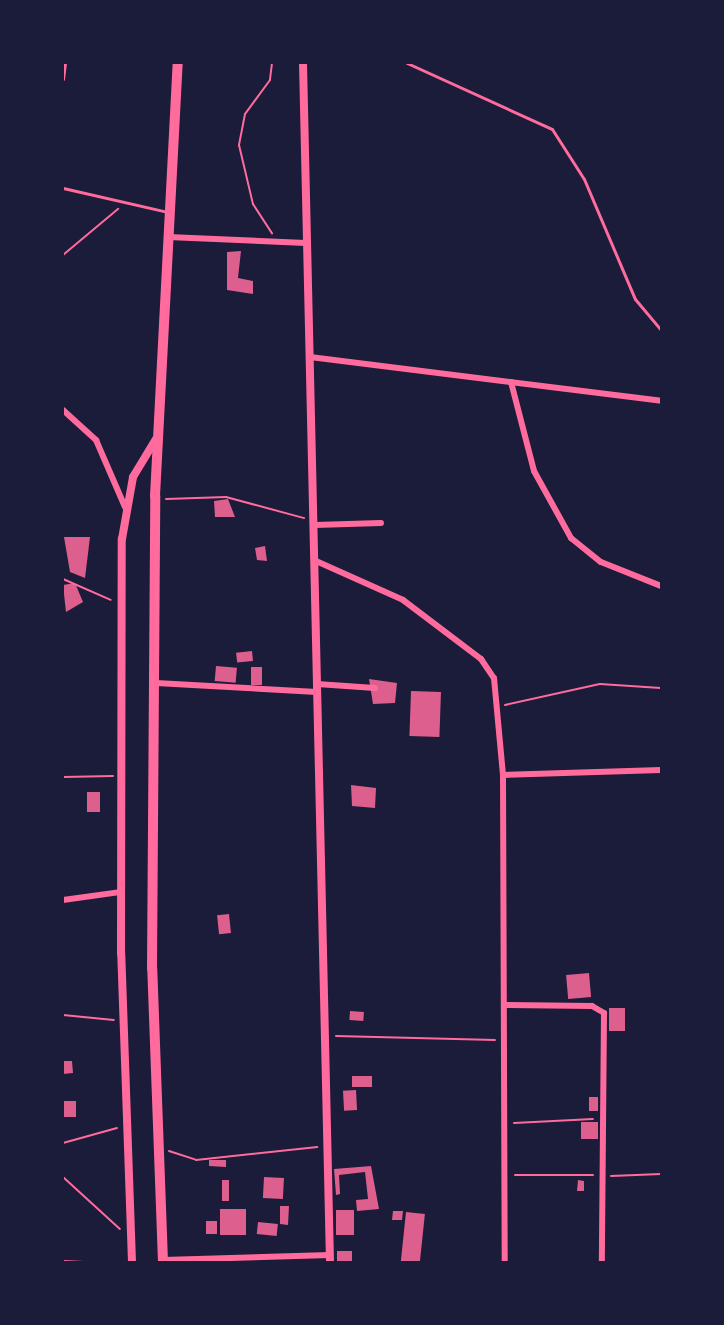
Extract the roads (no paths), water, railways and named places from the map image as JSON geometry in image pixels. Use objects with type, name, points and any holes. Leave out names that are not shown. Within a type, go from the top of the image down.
[{"type":"highway","points":[[163,1261],[152,968],[156,683],[155,496],[156,439],[178,63]]},
{"type":"street","points":[[163,1261],[330,1259],[321,1036],[316,561],[303,63]]},
{"type":"street","points":[[168,237],[306,243]]},
{"type":"street","points":[[310,357],[661,401]]},
{"type":"street","points":[[511,382],[534,471],[571,538],[601,562],[661,586]]},
{"type":"street","points":[[63,410],[96,440],[125,507]]},
{"type":"street","points":[[132,1262],[133,1237],[125,1126],[123,1020],[121,606],[125,507],[134,477],[156,439]]},
{"type":"street","points":[[315,523],[381,523]]},
{"type":"street","points":[[316,561],[403,600],[454,637],[489,669],[499,707],[503,775],[505,1262]]},
{"type":"street","points":[[156,683],[375,688]]},
{"type":"street","points":[[503,775],[661,770]]},
{"type":"street","points":[[63,900],[121,892]]},
{"type":"street","points":[[504,1005],[601,1008],[606,1023],[602,1262]]},
{"type":"lane","points":[[63,79],[65,63]]},
{"type":"lane","points":[[407,63],[552,129],[584,179],[634,299],[661,330]]},
{"type":"lane","points":[[63,188],[125,204],[170,212]]}]
